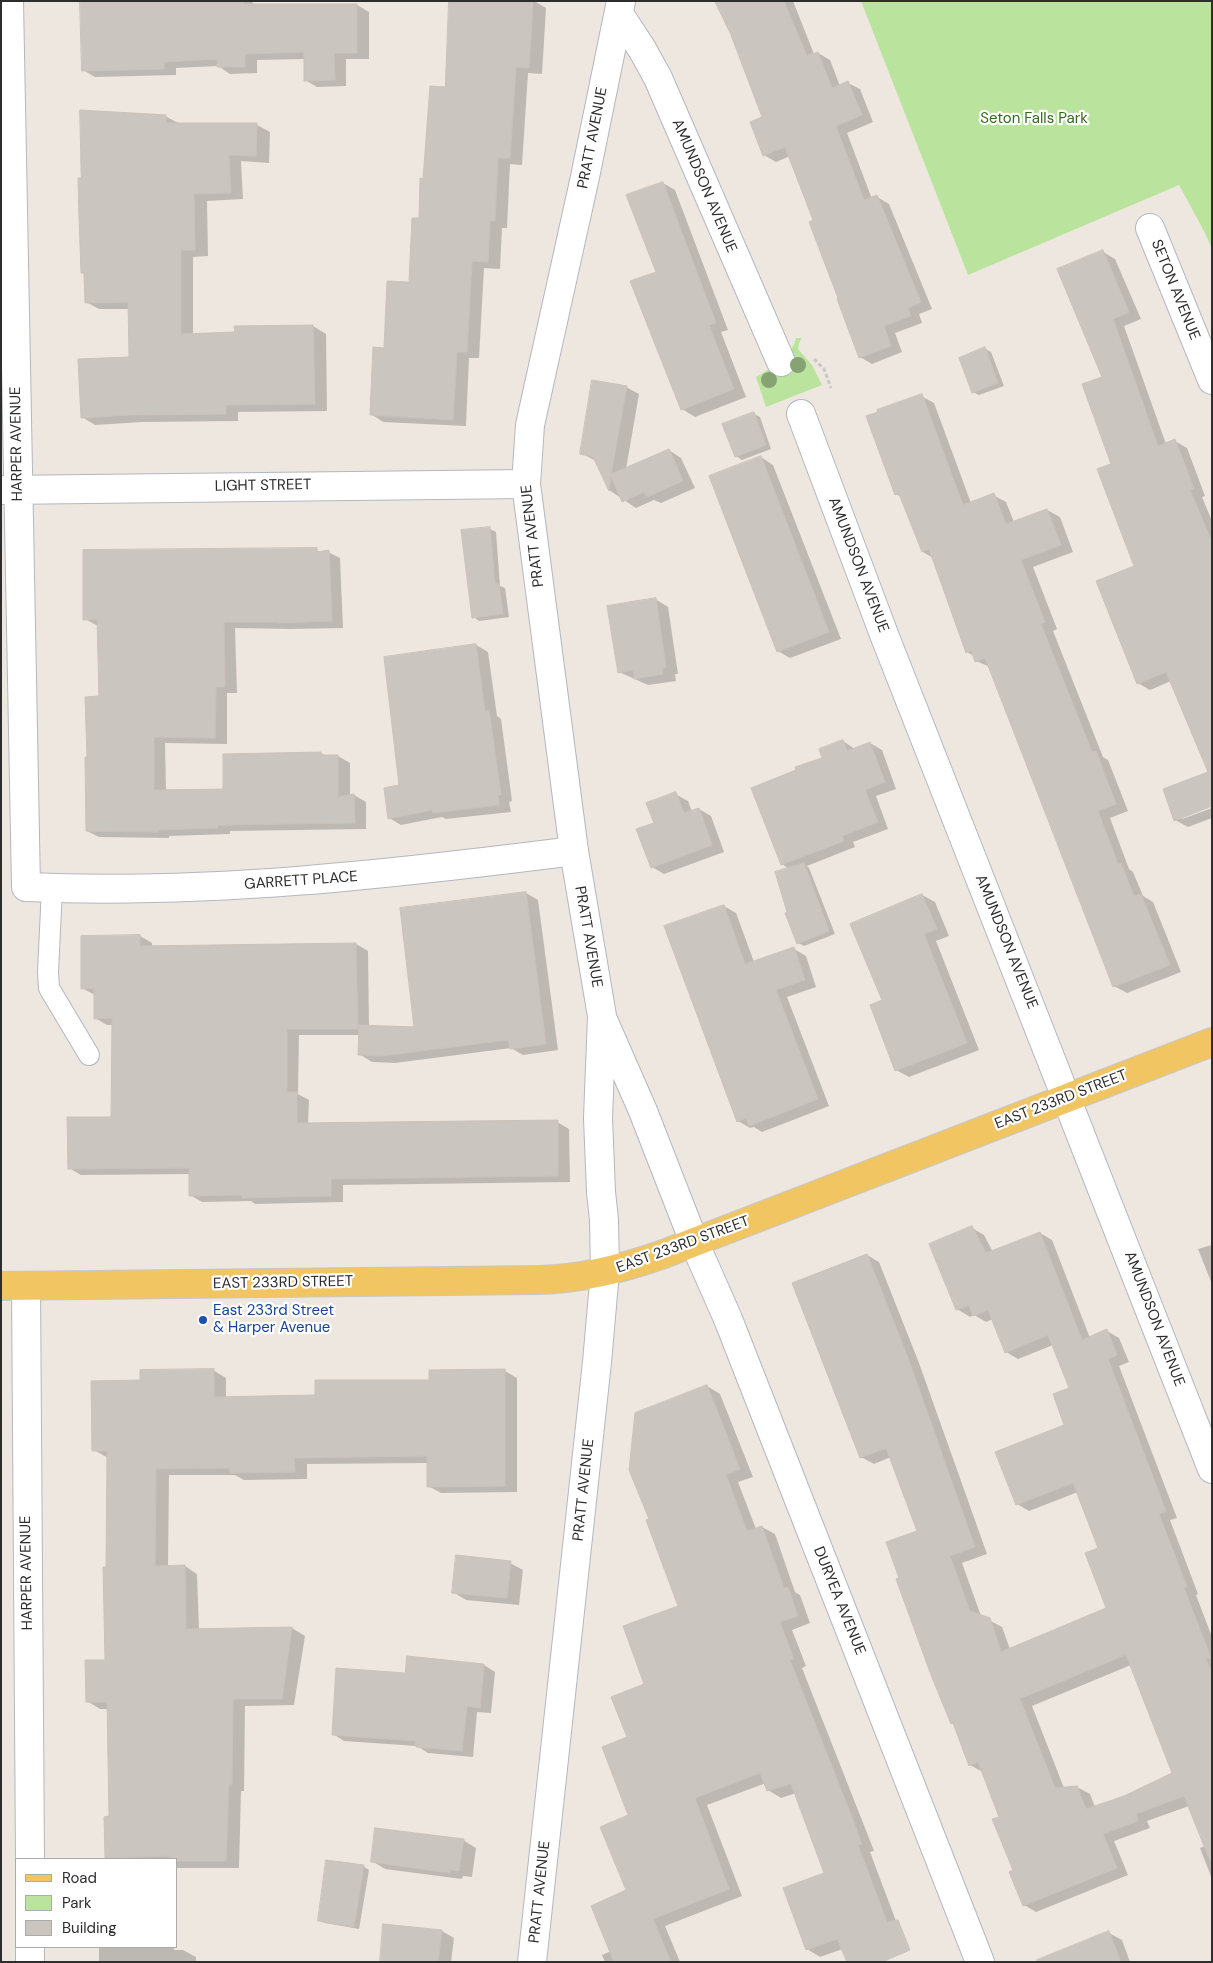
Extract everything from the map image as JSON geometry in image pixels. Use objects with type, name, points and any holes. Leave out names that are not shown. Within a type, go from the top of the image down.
[{"type":"main road","name":"EAST 233RD STREET","points":[[14,1286],[566,1280],[641,1262],[1212,1042]]},
{"type":"street","name":"HARPER AVENUE","points":[[9,1],[10,490],[39,888]]},
{"type":"street","name":"AMUNDSON AVENUE","points":[[620,8],[658,78],[781,362]]},
{"type":"street","name":"PRATT AVENUE","points":[[532,1962],[566,1658],[605,1272],[598,1118],[602,1016],[574,851],[526,484],[530,425],[620,8]]},
{"type":"street","name":"SETON AVENUE","points":[[1150,228],[1212,380]]},
{"type":"street","name":"AMUNDSON AVENUE","points":[[801,414],[885,637],[1212,1469]]},
{"type":"street","name":"LIGHT STREET","points":[[10,490],[526,484]]},
{"type":"street","name":"GARRETT PLACE","points":[[39,888],[237,885],[344,878],[574,851]]},
{"type":"street","name":"PRATT AVENUE","points":[[602,1016],[643,1111],[694,1242]]},
{"type":"street","name":"DURYEA AVENUE","points":[[694,1242],[732,1329],[980,1962]]},
{"type":"street","name":"HARPER AVENUE","points":[[14,1286],[30,1858]]},
{"type":"street","points":[[30,1948],[30,1962]]},
{"type":"lane","points":[[39,888],[49,988],[89,1055]]},
{"type":"path","points":[[812,358],[824,369],[831,388]]},
{"type":"green space","name":"Seton Falls Park","points":[[861,1],[1212,1],[1212,249],[1179,185],[968,275]]},
{"type":"green space","points":[[796,338],[802,338],[798,349],[812,365],[822,385],[766,407],[756,377],[774,366],[786,355]]},
{"type":"building","points":[[80,1],[244,1],[244,4],[357,4],[357,53],[334,53],[335,80],[304,81],[304,52],[245,54],[245,67],[217,67],[217,59],[164,62],[164,69],[82,71]]},
{"type":"building","points":[[449,1],[533,1],[529,68],[516,67],[510,158],[498,158],[495,221],[490,221],[488,262],[472,261],[467,352],[457,352],[453,420],[370,415],[373,347],[384,348],[387,281],[409,282],[412,218],[419,218],[420,178],[423,179],[430,86],[445,87]]},
{"type":"building","points":[[715,1],[784,1],[807,56],[818,52],[832,88],[848,81],[862,115],[836,126],[864,200],[877,195],[921,302],[908,308],[911,316],[884,326],[891,346],[859,358],[809,222],[813,220],[785,147],[763,156],[750,122],[762,117],[731,35]]},
{"type":"building","points":[[80,110],[166,115],[166,123],[257,123],[256,156],[229,155],[231,193],[194,194],[195,250],[181,250],[181,334],[235,332],[234,326],[313,325],[315,404],[226,405],[226,414],[129,415],[81,418],[78,359],[129,357],[128,302],[85,303],[84,273],[81,273],[79,217],[78,178],[81,178]]},
{"type":"building","points":[[663,182],[716,323],[709,325],[734,389],[681,410],[630,281],[656,272],[626,195]]},
{"type":"building","points":[[1103,250],[1129,312],[1113,319],[1158,446],[1175,439],[1194,489],[1190,490],[1212,542],[1212,806],[1174,821],[1163,789],[1208,772],[1166,672],[1137,684],[1096,581],[1134,566],[1097,469],[1111,464],[1082,384],[1102,377],[1057,269]]},
{"type":"building","points":[[985,347],[998,383],[972,393],[959,358]]},
{"type":"building","points":[[592,380],[627,386],[611,474],[669,449],[683,481],[647,497],[644,492],[622,502],[611,476],[609,491],[593,457],[580,454]]},
{"type":"building","points":[[922,394],[963,505],[994,493],[1006,524],[1047,509],[1061,545],[1021,560],[1045,622],[1041,624],[1092,752],[1096,751],[1116,804],[1098,811],[1118,864],[1121,863],[1134,896],[1141,894],[1170,965],[1113,987],[985,658],[975,662],[971,650],[966,653],[929,549],[922,552],[899,494],[895,495],[866,416],[878,412],[877,410]]},
{"type":"building","points":[[754,412],[766,445],[735,457],[722,424]]},
{"type":"building","points":[[761,456],[829,632],[777,652],[709,476]]},
{"type":"building","points":[[490,527],[495,584],[499,584],[503,614],[472,618],[461,530]]},
{"type":"building","points":[[317,548],[317,552],[329,550],[332,621],[224,622],[225,687],[216,687],[215,738],[154,737],[154,790],[223,789],[223,754],[321,752],[321,755],[338,755],[338,797],[354,794],[355,823],[218,825],[218,828],[158,830],[158,832],[86,831],[85,757],[87,757],[85,697],[99,696],[97,619],[83,620],[83,550]]},
{"type":"building","points":[[656,598],[666,667],[663,668],[663,674],[634,679],[633,670],[618,673],[607,606]]},
{"type":"building","points":[[476,644],[485,711],[489,710],[501,795],[498,795],[499,805],[433,813],[432,810],[388,819],[384,788],[399,785],[384,657]]},
{"type":"building","points":[[843,740],[847,751],[870,742],[885,782],[865,790],[878,822],[842,836],[844,841],[781,865],[751,788],[796,770],[795,767],[822,758],[819,749]]},
{"type":"building","points":[[676,792],[684,813],[699,808],[712,845],[651,868],[636,829],[654,823],[646,803]]},
{"type":"building","points":[[804,863],[829,931],[797,944],[785,913],[787,912],[775,872]]},
{"type":"building","points":[[526,892],[546,1044],[510,1049],[508,1040],[382,1056],[358,1055],[359,1025],[414,1027],[400,908]]},
{"type":"building","points":[[922,894],[937,929],[924,934],[967,1043],[895,1071],[870,1005],[882,1000],[850,924]]},
{"type":"building","points":[[724,905],[745,964],[794,947],[805,980],[776,990],[818,1099],[749,1126],[746,1118],[737,1122],[664,926]]},
{"type":"building","points":[[140,935],[140,946],[356,943],[358,1029],[287,1029],[287,1092],[297,1092],[297,1123],[558,1120],[558,1176],[331,1179],[331,1196],[242,1198],[242,1195],[189,1196],[189,1168],[68,1169],[67,1117],[111,1117],[112,1018],[94,1019],[94,988],[81,989],[81,936]]},
{"type":"building","points":[[972,1226],[986,1253],[1040,1232],[1082,1340],[1107,1329],[1117,1355],[1108,1359],[1166,1511],[1159,1514],[1187,1587],[1184,1588],[1211,1658],[1206,1659],[1212,1674],[1212,1861],[1210,1861],[1184,1796],[1136,1814],[1138,1821],[1103,1834],[1117,1868],[1023,1906],[1009,1872],[1013,1870],[992,1819],[999,1817],[978,1762],[969,1766],[953,1723],[951,1724],[931,1675],[896,1579],[899,1578],[886,1542],[917,1531],[886,1448],[860,1458],[792,1283],[867,1254],[907,1355],[975,1547],[950,1556],[970,1611],[990,1618],[1001,1652],[1106,1608],[1085,1553],[1098,1548],[1073,1483],[1016,1505],[995,1452],[1064,1425],[1053,1394],[1069,1388],[1048,1335],[1005,1353],[988,1310],[973,1316],[969,1305],[956,1310],[929,1244]],"holes":[[[1126,1655],[1172,1773],[1124,1796],[1086,1809],[1077,1786],[1055,1788],[1020,1699]]]},
{"type":"building","points":[[214,1369],[214,1397],[315,1395],[315,1380],[429,1380],[429,1370],[505,1369],[505,1486],[427,1487],[427,1456],[294,1458],[295,1472],[230,1473],[230,1468],[156,1469],[155,1566],[185,1565],[186,1629],[292,1627],[282,1699],[233,1699],[232,1784],[229,1784],[226,1861],[178,1861],[178,1858],[169,1858],[169,1856],[105,1858],[104,1817],[109,1816],[107,1702],[86,1702],[85,1660],[105,1660],[103,1567],[106,1567],[107,1451],[92,1451],[91,1381],[140,1380],[140,1370]]},
{"type":"building","points":[[707,1385],[740,1469],[726,1475],[747,1531],[762,1526],[784,1588],[788,1587],[798,1616],[780,1622],[794,1659],[790,1660],[855,1825],[862,1844],[858,1845],[887,1922],[898,1920],[910,1950],[882,1962],[847,1962],[837,1939],[806,1950],[783,1888],[824,1873],[791,1784],[767,1791],[760,1773],[695,1798],[729,1889],[653,1919],[671,1962],[614,1962],[591,1906],[626,1890],[600,1827],[628,1815],[602,1747],[627,1737],[611,1697],[644,1684],[623,1626],[678,1606],[646,1520],[649,1519],[629,1470],[635,1413]]},
{"type":"building","points":[[456,1555],[511,1561],[507,1598],[452,1593]]},
{"type":"building","points":[[407,1656],[484,1664],[480,1708],[467,1706],[462,1751],[416,1747],[416,1741],[332,1735],[336,1668],[405,1673]]},
{"type":"building","points":[[375,1828],[464,1839],[459,1871],[450,1870],[450,1873],[371,1862]]},
{"type":"building","points":[[326,1860],[364,1865],[354,1927],[318,1921]]},
{"type":"building","points":[[383,1924],[442,1930],[438,1962],[380,1962]]},
{"type":"building","points":[[1109,1931],[1121,1962],[1037,1962],[1037,1960]]},
{"type":"place","name":"East 233rd Street & Harper Avenue","points":[[203,1320]]}]
